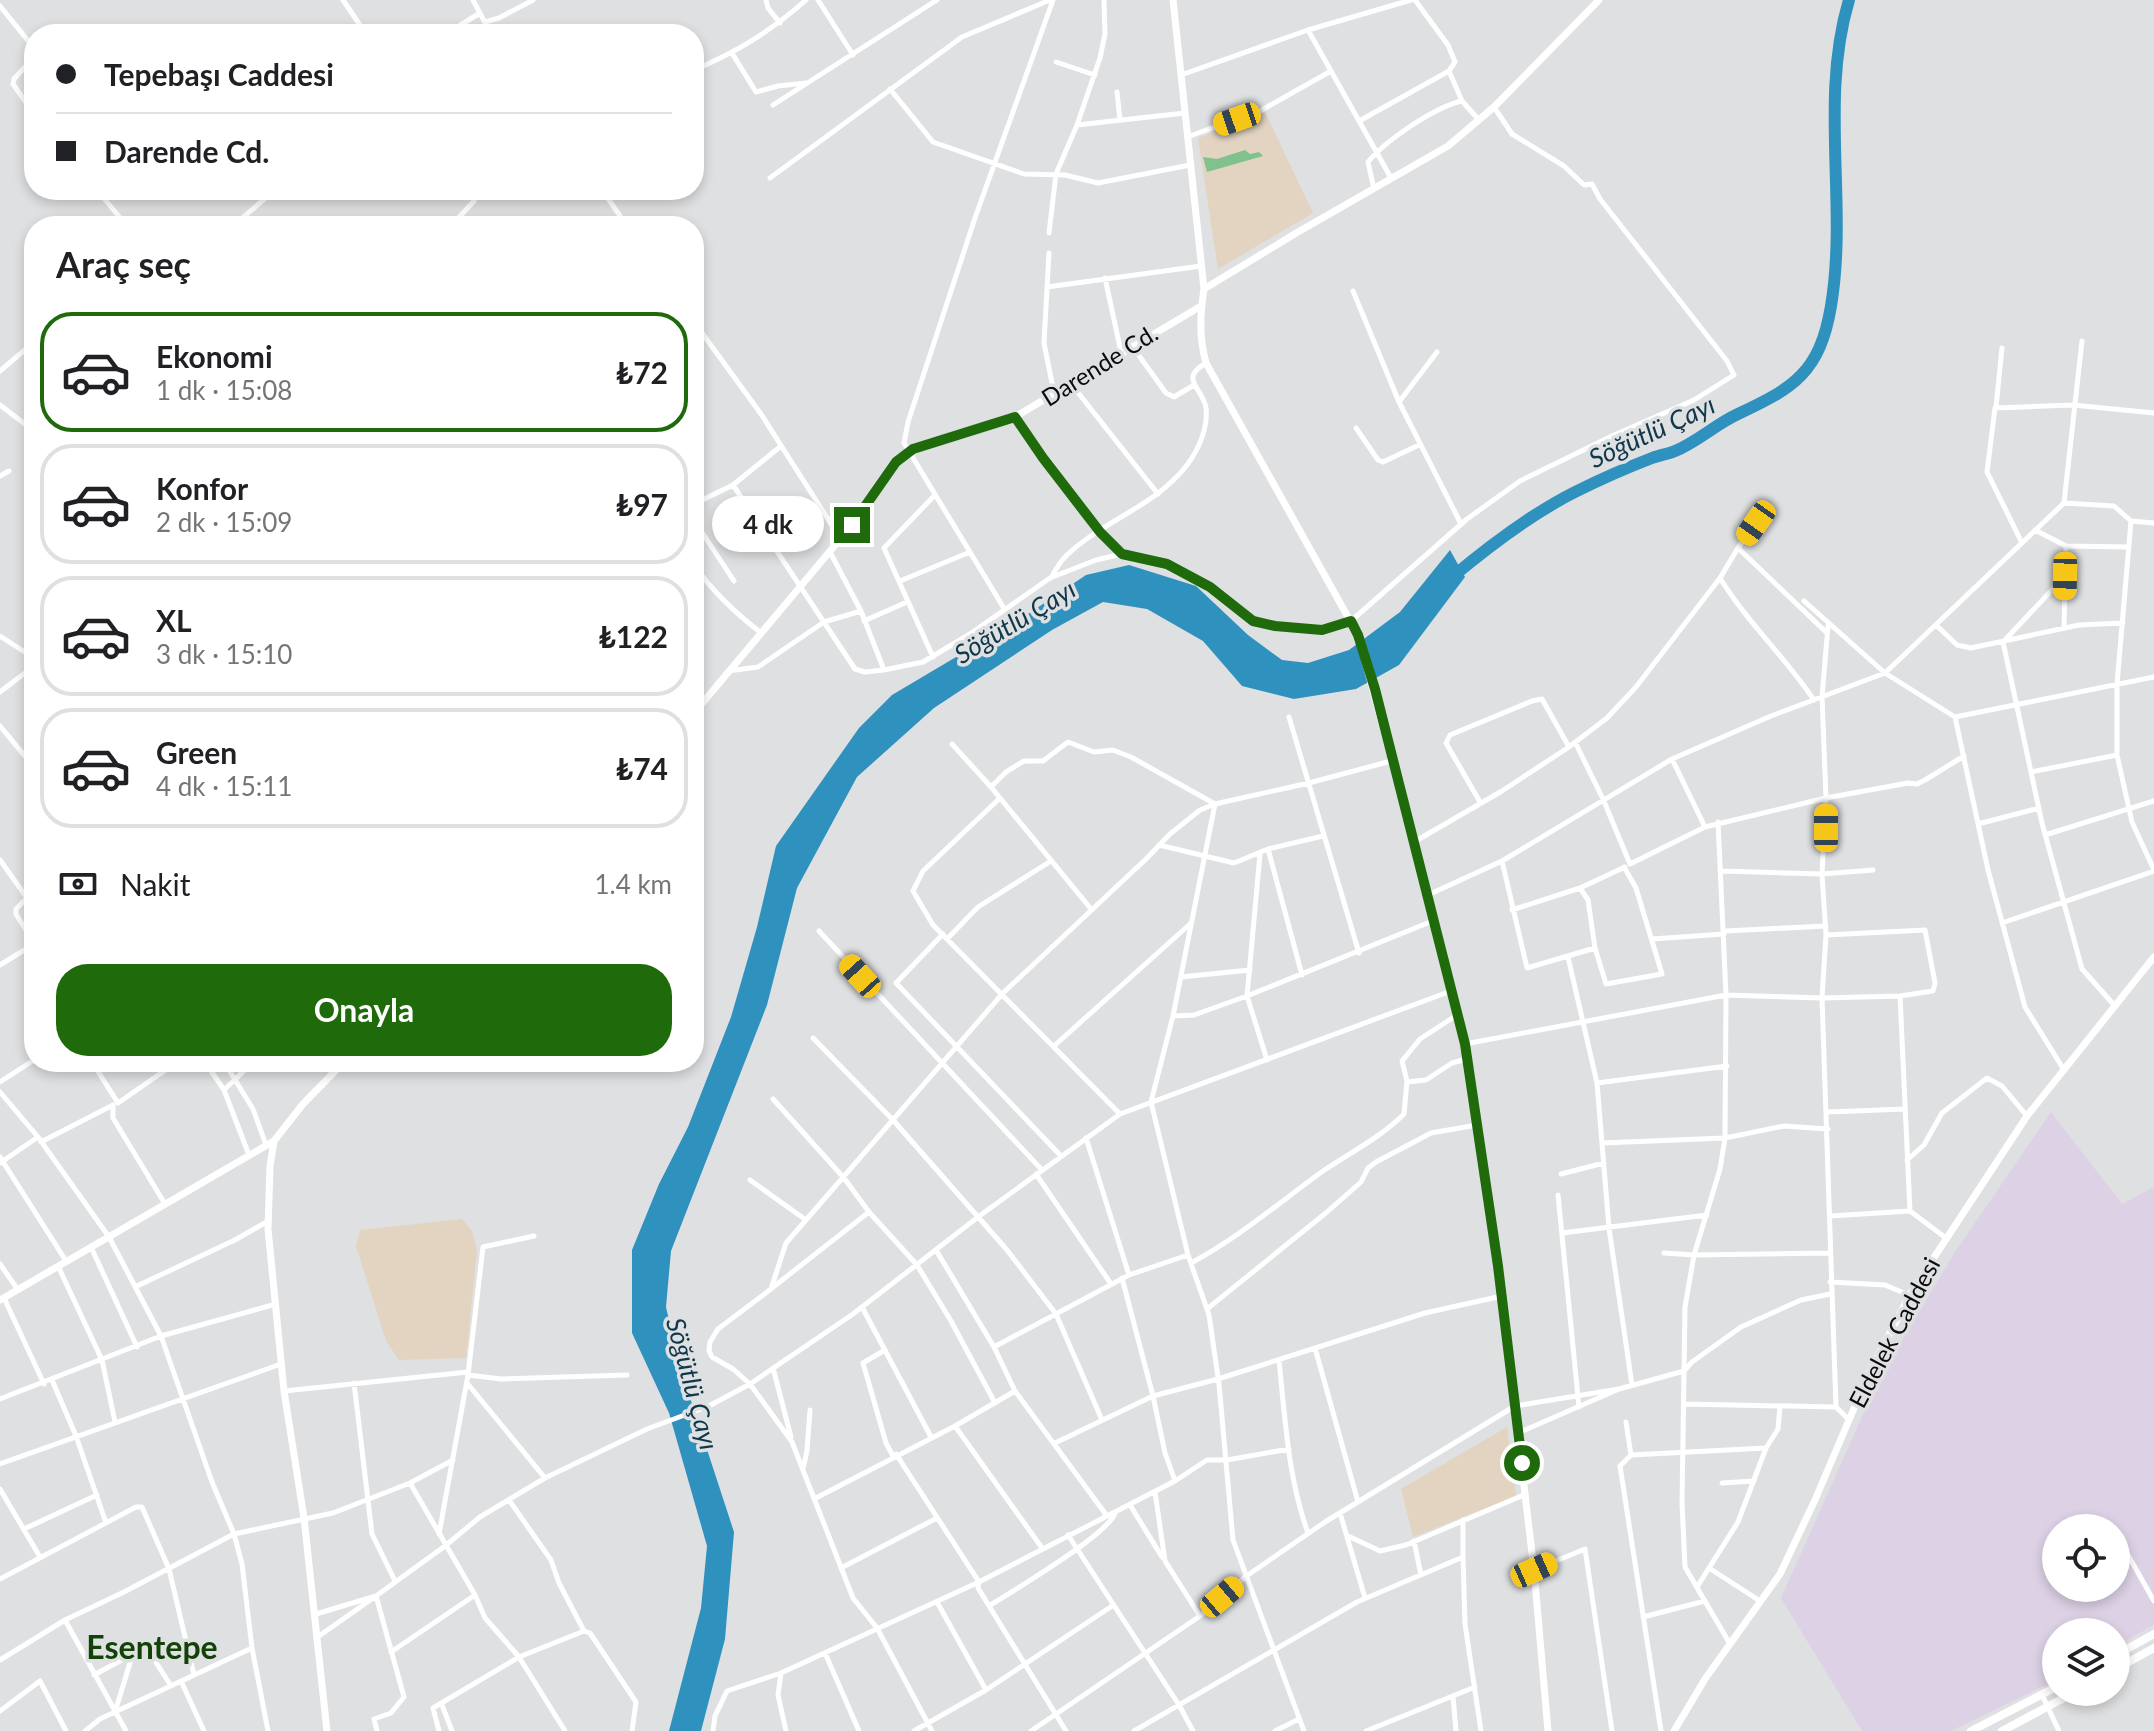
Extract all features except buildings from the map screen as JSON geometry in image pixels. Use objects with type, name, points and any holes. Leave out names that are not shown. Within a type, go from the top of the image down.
[{"type":"main road","points":[[2130,1647],[2154,1634]]},
{"type":"main road","points":[[2130,1661],[2154,1648]]},
{"type":"main road","points":[[1971,1731],[2042,1695]]},
{"type":"main road","points":[[2002,1731],[2050,1706]]},
{"type":"street","points":[[343,0],[359,24]]},
{"type":"street","points":[[473,0],[485,22],[533,0]]},
{"type":"street","points":[[766,0],[768,8],[780,23]]},
{"type":"street","points":[[704,66],[732,53],[780,23],[806,0]]},
{"type":"street","points":[[818,0],[853,55]]},
{"type":"street","points":[[773,105],[937,0]]},
{"type":"street","points":[[770,178],[962,37],[1051,0]]},
{"type":"street","points":[[1005,610],[904,443],[908,422],[1051,0]]},
{"type":"street","points":[[1049,233],[1056,174],[1095,75],[1105,34],[1104,0]]},
{"type":"street","points":[[1173,0],[1204,289],[1199,316],[1201,346],[1206,363],[1358,635],[1375,689],[1465,1044],[1502,1296],[1526,1494],[1548,1731]]},
{"type":"street","points":[[1181,75],[1308,30],[1413,0],[1448,45],[1455,62],[1449,71],[1361,120]]},
{"type":"street","points":[[1204,289],[1448,146],[1494,107],[1599,0]]},
{"type":"street","points":[[0,6],[24,36]]},
{"type":"street","points":[[462,24],[480,13]]},
{"type":"street","points":[[1308,30],[1391,178]]},
{"type":"street","points":[[732,53],[756,92],[811,83]]},
{"type":"street","points":[[1056,62],[1095,75]]},
{"type":"street","points":[[24,68],[13,84],[24,100]]},
{"type":"street","points":[[1187,137],[1262,110],[1332,71]]},
{"type":"street","points":[[1449,71],[1462,101],[1479,120]]},
{"type":"street","points":[[890,89],[933,142],[1024,174],[1056,174],[1098,183],[1190,165]]},
{"type":"street","points":[[1117,92],[1120,120]]},
{"type":"street","points":[[1374,189],[1368,162],[1377,151],[1447,104],[1462,101]]},
{"type":"street","points":[[733,485],[855,669],[865,672],[911,665],[933,657],[1050,578],[1096,560],[1122,554],[1167,564],[1210,587],[1253,621],[1322,630],[1351,621],[1461,524],[1535,472],[1694,400],[1734,375],[1727,361],[1600,199],[1592,184],[1584,185],[1564,166],[1512,134],[1494,107]]},
{"type":"street","points":[[1077,125],[1185,113]]},
{"type":"street","points":[[105,200],[119,216]]},
{"type":"street","points":[[245,216],[263,200]]},
{"type":"street","points":[[460,216],[474,200]]},
{"type":"street","points":[[1049,253],[1044,343],[1054,394]]},
{"type":"street","points":[[1047,287],[1201,266]]},
{"type":"street","points":[[1105,278],[1121,352]]},
{"type":"street","points":[[1353,291],[1399,402],[1461,524]]},
{"type":"street","name":"Darende Cd.","points":[[704,700],[801,588],[852,525],[896,462],[908,452],[1015,417],[1201,306]]},
{"type":"street","points":[[704,336],[781,446],[840,538]]},
{"type":"street","points":[[1427,895],[1502,861],[1672,759],[1885,673],[2064,503],[2082,341]]},
{"type":"street","points":[[1131,346],[1166,393],[1174,397],[1194,385]]},
{"type":"street","points":[[2002,348],[1987,472],[2022,543]]},
{"type":"street","points":[[0,371],[24,351]]},
{"type":"street","points":[[1399,402],[1437,352]]},
{"type":"street","points":[[1050,578],[1064,558],[1158,494],[1186,466],[1204,431],[1206,410],[1193,377],[1196,369],[1206,363]]},
{"type":"street","points":[[1072,385],[1158,494]]},
{"type":"street","points":[[0,405],[24,423]]},
{"type":"street","points":[[1996,407],[2073,405],[2154,413]]},
{"type":"street","points":[[1015,417],[1100,532],[1122,554]]},
{"type":"street","points":[[1356,428],[1378,460],[1383,462],[1419,445]]},
{"type":"street","points":[[704,499],[733,485],[781,446]]},
{"type":"street","points":[[0,476],[9,471]]},
{"type":"street","points":[[933,657],[884,548],[935,495]]},
{"type":"street","points":[[2064,503],[2114,506],[2131,521],[2154,523]]},
{"type":"street","points":[[2002,923],[2154,871],[2132,822],[2117,755],[2117,684],[2131,521]]},
{"type":"street","points":[[1413,843],[1502,791],[1607,718],[1636,687],[1720,578],[1756,523]]},
{"type":"street","points":[[2035,530],[2066,546],[2129,547]]},
{"type":"street","points":[[704,535],[734,581]]},
{"type":"street","points":[[2064,628],[2066,546]]},
{"type":"street","points":[[1738,548],[1827,633]]},
{"type":"street","points":[[830,552],[861,611],[884,670]]},
{"type":"street","points":[[900,581],[970,552]]},
{"type":"street","points":[[2003,642],[2065,576]]},
{"type":"street","points":[[1720,578],[1739,609],[1791,667],[1814,700]]},
{"type":"street","points":[[704,579],[735,613],[760,632]]},
{"type":"street","points":[[1804,601],[1885,673],[1955,717],[2154,677]]},
{"type":"street","points":[[864,621],[907,602]]},
{"type":"street","points":[[727,671],[758,667],[824,622],[861,611]]},
{"type":"street","points":[[1936,625],[1957,645],[1971,648],[2079,625],[2123,623]]},
{"type":"street","points":[[1828,625],[1822,697],[1826,798],[1822,874],[1826,935],[1822,998],[1836,1407],[1849,1420]]},
{"type":"street","points":[[0,636],[24,652]]},
{"type":"street","points":[[2003,642],[2045,835],[2082,969],[2115,1006]]},
{"type":"street","points":[[0,692],[24,674]]},
{"type":"street","points":[[1480,802],[1446,743],[1450,735],[1542,699],[1569,747]]},
{"type":"street","points":[[1289,717],[1359,953]]},
{"type":"street","points":[[1955,717],[1978,824],[2025,1007],[2064,1070]]},
{"type":"street","points":[[0,726],[24,755]]},
{"type":"street","points":[[991,787],[1006,772],[1024,761],[1043,761],[1068,742],[1094,752],[1113,750],[1131,757],[1215,804]]},
{"type":"street","points":[[1575,742],[1603,799],[1636,888],[1662,974],[1606,984],[1595,948],[1588,900],[1580,888]]},
{"type":"street","points":[[952,744],[1091,909]]},
{"type":"street","points":[[2031,772],[2117,755]]},
{"type":"street","points":[[1512,910],[1580,888],[1718,822],[1826,798],[1917,784],[1964,756]]},
{"type":"street","points":[[1672,759],[1705,827]]},
{"type":"street","points":[[771,1289],[786,1243],[1003,993],[1200,810],[1391,761]]},
{"type":"street","points":[[1000,798],[923,871],[913,891],[933,925],[1120,1114]]},
{"type":"street","points":[[2045,835],[2154,801]]},
{"type":"street","points":[[1215,804],[1173,1016],[1151,1102],[1188,1255],[1207,1309],[1218,1379],[1233,1540],[1304,1731]]},
{"type":"street","points":[[1978,824],[2039,808]]},
{"type":"street","points":[[1718,822],[1726,995],[1725,1138],[1720,1169],[1694,1255],[1685,1307],[1683,1454],[1685,1567],[1730,1644]]},
{"type":"street","points":[[1159,845],[1234,863],[1268,849],[1323,836]]},
{"type":"street","points":[[1268,849],[1302,975]]},
{"type":"street","points":[[1260,854],[1247,996],[1267,1060]]},
{"type":"street","points":[[0,860],[24,894]]},
{"type":"street","points":[[1051,861],[978,907],[896,983],[1061,1156]]},
{"type":"street","points":[[1502,861],[1527,968],[1595,948]]},
{"type":"street","points":[[1722,871],[1822,874],[1873,870]]},
{"type":"street","points":[[24,901],[16,909],[16,914],[24,927]]},
{"type":"street","points":[[1173,1016],[1194,1015],[1247,996],[1435,920]]},
{"type":"street","points":[[1054,1046],[1192,922]]},
{"type":"street","points":[[1652,939],[1826,926]]},
{"type":"street","points":[[1465,1044],[1726,995],[1822,998],[1900,996],[1933,991],[1935,983],[1925,930],[1826,935]]},
{"type":"street","points":[[819,931],[1039,1172],[1111,1284]]},
{"type":"street","points":[[0,965],[24,950]]},
{"type":"street","points":[[1568,957],[1597,1083],[1609,1228],[1632,1385]]},
{"type":"street","name":"Eldelek Caddesi","points":[[1674,1731],[1785,1563],[1869,1373],[1946,1238],[2027,1116],[2154,957]]},
{"type":"street","points":[[1181,977],[1250,970]]},
{"type":"street","points":[[319,1636],[445,1546],[480,1517],[545,1478],[647,1429],[709,1406],[750,1384],[862,1307],[978,1217],[1120,1114],[1451,991]]},
{"type":"street","points":[[1900,996],[1910,1211]]},
{"type":"street","points":[[1191,1263],[1215,1250],[1342,1158],[1384,1134],[1404,1114],[1407,1082],[1402,1061],[1412,1047],[1433,1029],[1457,1015]]},
{"type":"street","points":[[813,1038],[893,1120],[978,1217],[1056,1314],[1102,1420]]},
{"type":"street","points":[[1407,1082],[1426,1080],[1452,1063],[1467,1059]]},
{"type":"street","points":[[0,1082],[24,1066]]},
{"type":"street","points":[[1597,1083],[1727,1066]]},
{"type":"street","points":[[97,1072],[115,1104],[113,1118],[165,1204]]},
{"type":"street","points":[[66,1261],[1,1161],[115,1104],[162,1072]]},
{"type":"street","points":[[212,1072],[224,1090],[249,1155]]},
{"type":"street","points":[[231,1072],[270,1143],[268,1220],[281,1364],[319,1636],[327,1731]]},
{"type":"street","points":[[224,1090],[243,1072]]},
{"type":"street","points":[[44,1384],[2,1299],[270,1143],[334,1072]]},
{"type":"street","points":[[1907,1160],[1924,1145],[1942,1113],[1987,1078],[2002,1086],[2027,1116]]},
{"type":"street","points":[[0,1092],[109,1237],[161,1336],[212,1482],[234,1534],[242,1564],[252,1648],[268,1731]]},
{"type":"street","points":[[773,1099],[917,1265],[995,1403]]},
{"type":"street","points":[[1827,1112],[1905,1109]]},
{"type":"street","points":[[1207,1309],[1361,1182],[1368,1168],[1376,1162],[1431,1133],[1477,1125]]},
{"type":"street","points":[[1602,1143],[1725,1138],[1784,1126],[1828,1129]]},
{"type":"street","points":[[1086,1138],[1125,1277],[1165,1453],[1175,1481]]},
{"type":"street","points":[[1561,1174],[1604,1163]]},
{"type":"street","points":[[750,1180],[806,1220]]},
{"type":"street","points":[[1558,1195],[1579,1407]]},
{"type":"street","points":[[1830,1216],[1910,1211],[1946,1238]]},
{"type":"street","points":[[792,1442],[750,1384],[712,1357],[710,1342],[718,1329],[869,1212]]},
{"type":"street","points":[[1562,1233],[1707,1215]]},
{"type":"street","points":[[137,1286],[235,1240],[268,1220]]},
{"type":"street","points":[[439,1534],[467,1383],[483,1247],[534,1236]]},
{"type":"street","points":[[91,1247],[137,1347]]},
{"type":"street","points":[[936,1250],[994,1347],[1015,1391],[1107,1516]]},
{"type":"street","points":[[1664,1253],[1829,1253]]},
{"type":"street","points":[[994,1347],[1125,1277],[1188,1255]]},
{"type":"street","points":[[0,1264],[18,1290]]},
{"type":"street","points":[[58,1266],[102,1360],[115,1422]]},
{"type":"street","points":[[1830,1282],[1885,1285],[1904,1293]]},
{"type":"street","points":[[1518,1433],[1619,1389],[1684,1371],[1741,1327],[1801,1300],[1830,1294]]},
{"type":"street","points":[[1055,1443],[1153,1396],[1218,1379],[1425,1313],[1502,1296]]},
{"type":"street","points":[[0,1399],[161,1336],[276,1304]]},
{"type":"street","points":[[862,1307],[931,1437]]},
{"type":"street","points":[[1315,1348],[1358,1502]]},
{"type":"street","points":[[885,1350],[863,1363],[886,1443],[979,1582],[978,1588],[1066,1731]]},
{"type":"street","points":[[1279,1360],[1298,1505],[1308,1533]]},
{"type":"street","points":[[0,1464],[281,1364]]},
{"type":"street","points":[[773,1368],[792,1442],[853,1598],[877,1628],[932,1731]]},
{"type":"street","points":[[284,1391],[468,1374],[501,1379],[627,1375]]},
{"type":"street","points":[[52,1380],[76,1436],[106,1523]]},
{"type":"street","points":[[354,1383],[372,1534],[395,1581]]},
{"type":"street","points":[[467,1383],[545,1478]]},
{"type":"street","points":[[1031,1731],[1200,1616],[1245,1577],[1308,1533],[1515,1406],[1619,1389]]},
{"type":"street","points":[[814,1499],[955,1426],[1015,1391]]},
{"type":"street","points":[[1684,1404],[1836,1407]]},
{"type":"street","points":[[1697,1588],[1738,1522],[1766,1448],[1778,1429],[1780,1406]]},
{"type":"street","points":[[803,1470],[810,1410]]},
{"type":"street","points":[[1626,1422],[1631,1455]]},
{"type":"street","points":[[955,1426],[1042,1548]]},
{"type":"street","points":[[1661,1731],[1620,1466],[1631,1455],[1766,1448]]},
{"type":"street","points":[[713,1731],[715,1716],[727,1691],[781,1673],[979,1582],[1155,1492],[1207,1460],[1227,1460],[1289,1449]]},
{"type":"street","points":[[0,1660],[65,1620],[234,1534],[333,1513],[410,1483],[453,1460]]},
{"type":"street","points":[[1722,1483],[1754,1481]]},
{"type":"street","points":[[410,1483],[475,1595],[485,1618],[519,1657],[565,1731]]},
{"type":"street","points":[[0,1489],[40,1557]]},
{"type":"street","points":[[1155,1492],[1165,1561]]},
{"type":"street","points":[[1348,1536],[1380,1551],[1414,1541],[1526,1494]]},
{"type":"street","points":[[24,1529],[97,1495]]},
{"type":"street","points":[[509,1500],[551,1560],[559,1583],[584,1631]]},
{"type":"street","points":[[1130,1505],[1200,1616]]},
{"type":"street","points":[[0,1579],[136,1507],[142,1507],[169,1569],[194,1675]]},
{"type":"street","points":[[989,1606],[1076,1549],[1112,1521],[1115,1512]]},
{"type":"street","points":[[1340,1513],[1365,1598]]},
{"type":"street","points":[[841,1568],[937,1518]]},
{"type":"street","points":[[1463,1520],[1465,1624],[1481,1731]]},
{"type":"street","points":[[1068,1535],[1193,1731]]},
{"type":"street","points":[[1414,1541],[1421,1575]]},
{"type":"street","points":[[1534,1570],[1585,1549],[1612,1731]]},
{"type":"street","points":[[1134,1731],[1365,1598],[1463,1557]]},
{"type":"street","points":[[2130,1559],[2154,1601]]},
{"type":"street","points":[[1709,1568],[1760,1601]]},
{"type":"street","points":[[391,1652],[475,1595]]},
{"type":"street","points":[[316,1614],[376,1596]]},
{"type":"street","points":[[376,1596],[404,1697],[391,1713],[374,1719],[377,1731]]},
{"type":"street","points":[[1643,1617],[1705,1601]]},
{"type":"street","points":[[937,1602],[986,1690]]},
{"type":"street","points":[[914,1731],[986,1690],[1112,1606]]},
{"type":"street","points":[[65,1620],[126,1731]]},
{"type":"street","points":[[439,1731],[433,1708],[519,1657],[584,1631],[590,1633],[636,1702],[632,1731]]},
{"type":"street","points":[[85,1731],[115,1712],[252,1648]]},
{"type":"street","points":[[94,1675],[142,1649],[150,1653],[171,1686]]},
{"type":"street","points":[[115,1712],[133,1652]]},
{"type":"street","points":[[825,1653],[859,1731]]},
{"type":"street","points":[[781,1673],[778,1695],[786,1731]]},
{"type":"street","points":[[0,1711],[40,1681],[66,1731]]},
{"type":"street","points":[[181,1681],[204,1731]]},
{"type":"street","points":[[1366,1731],[1475,1687]]},
{"type":"street","points":[[1453,1696],[1456,1731]]},
{"type":"street","points":[[442,1705],[452,1731]]},
{"type":"street","points":[[2047,1708],[2059,1731]]},
{"type":"street","points":[[1275,1731],[1299,1719]]},
{"type":"shaded area","points":[[1265,112],[1313,213],[1218,269],[1198,138]]},
{"type":"shaded area","points":[[2051,1112],[2122,1204],[2154,1187],[2154,1625],[2130,1638],[2130,1618],[2042,1618],[2042,1687],[1951,1731],[1862,1731],[1781,1598],[1879,1379],[1955,1252]]},
{"type":"shaded area","points":[[462,1219],[472,1231],[477,1250],[466,1358],[399,1360],[386,1341],[356,1246],[360,1230]]},
{"type":"shaded area","points":[[1507,1427],[1516,1496],[1413,1537],[1401,1489]]},
{"type":"green space","points":[[1245,150],[1250,154],[1259,152],[1263,156],[1207,172],[1203,157],[1217,159]]},
{"type":"water","points":[[1450,550],[1465,577],[1399,665],[1356,689],[1294,699],[1242,686],[1203,641],[1147,609],[1103,602],[1052,630],[934,708],[857,777],[797,888],[767,1005],[671,1251],[666,1307],[679,1364],[734,1532],[725,1639],[701,1731],[669,1731],[701,1608],[707,1546],[669,1413],[632,1333],[632,1250],[659,1184],[688,1127],[731,1017],[776,846],[859,728],[892,695],[1025,616],[1086,575],[1129,565],[1196,586],[1248,635],[1282,660],[1308,663],[1349,650],[1400,612]]},
{"type":"waterway","name":"Söğütlü Çayı","points":[[1451,578],[1542,510],[1613,474],[1683,447],[1789,386],[1812,362],[1826,329],[1835,268],[1836,76],[1840,38],[1849,0]]},
{"type":"district","name":"Esentepe","points":[[152,1648]]},
{"type":"route","points":[[852,525],[896,462],[913,449],[1015,417],[1100,532],[1122,554],[1167,564],[1210,587],[1253,621],[1322,630],[1351,621],[1375,689],[1465,1044],[1498,1266],[1522,1463]]}]
